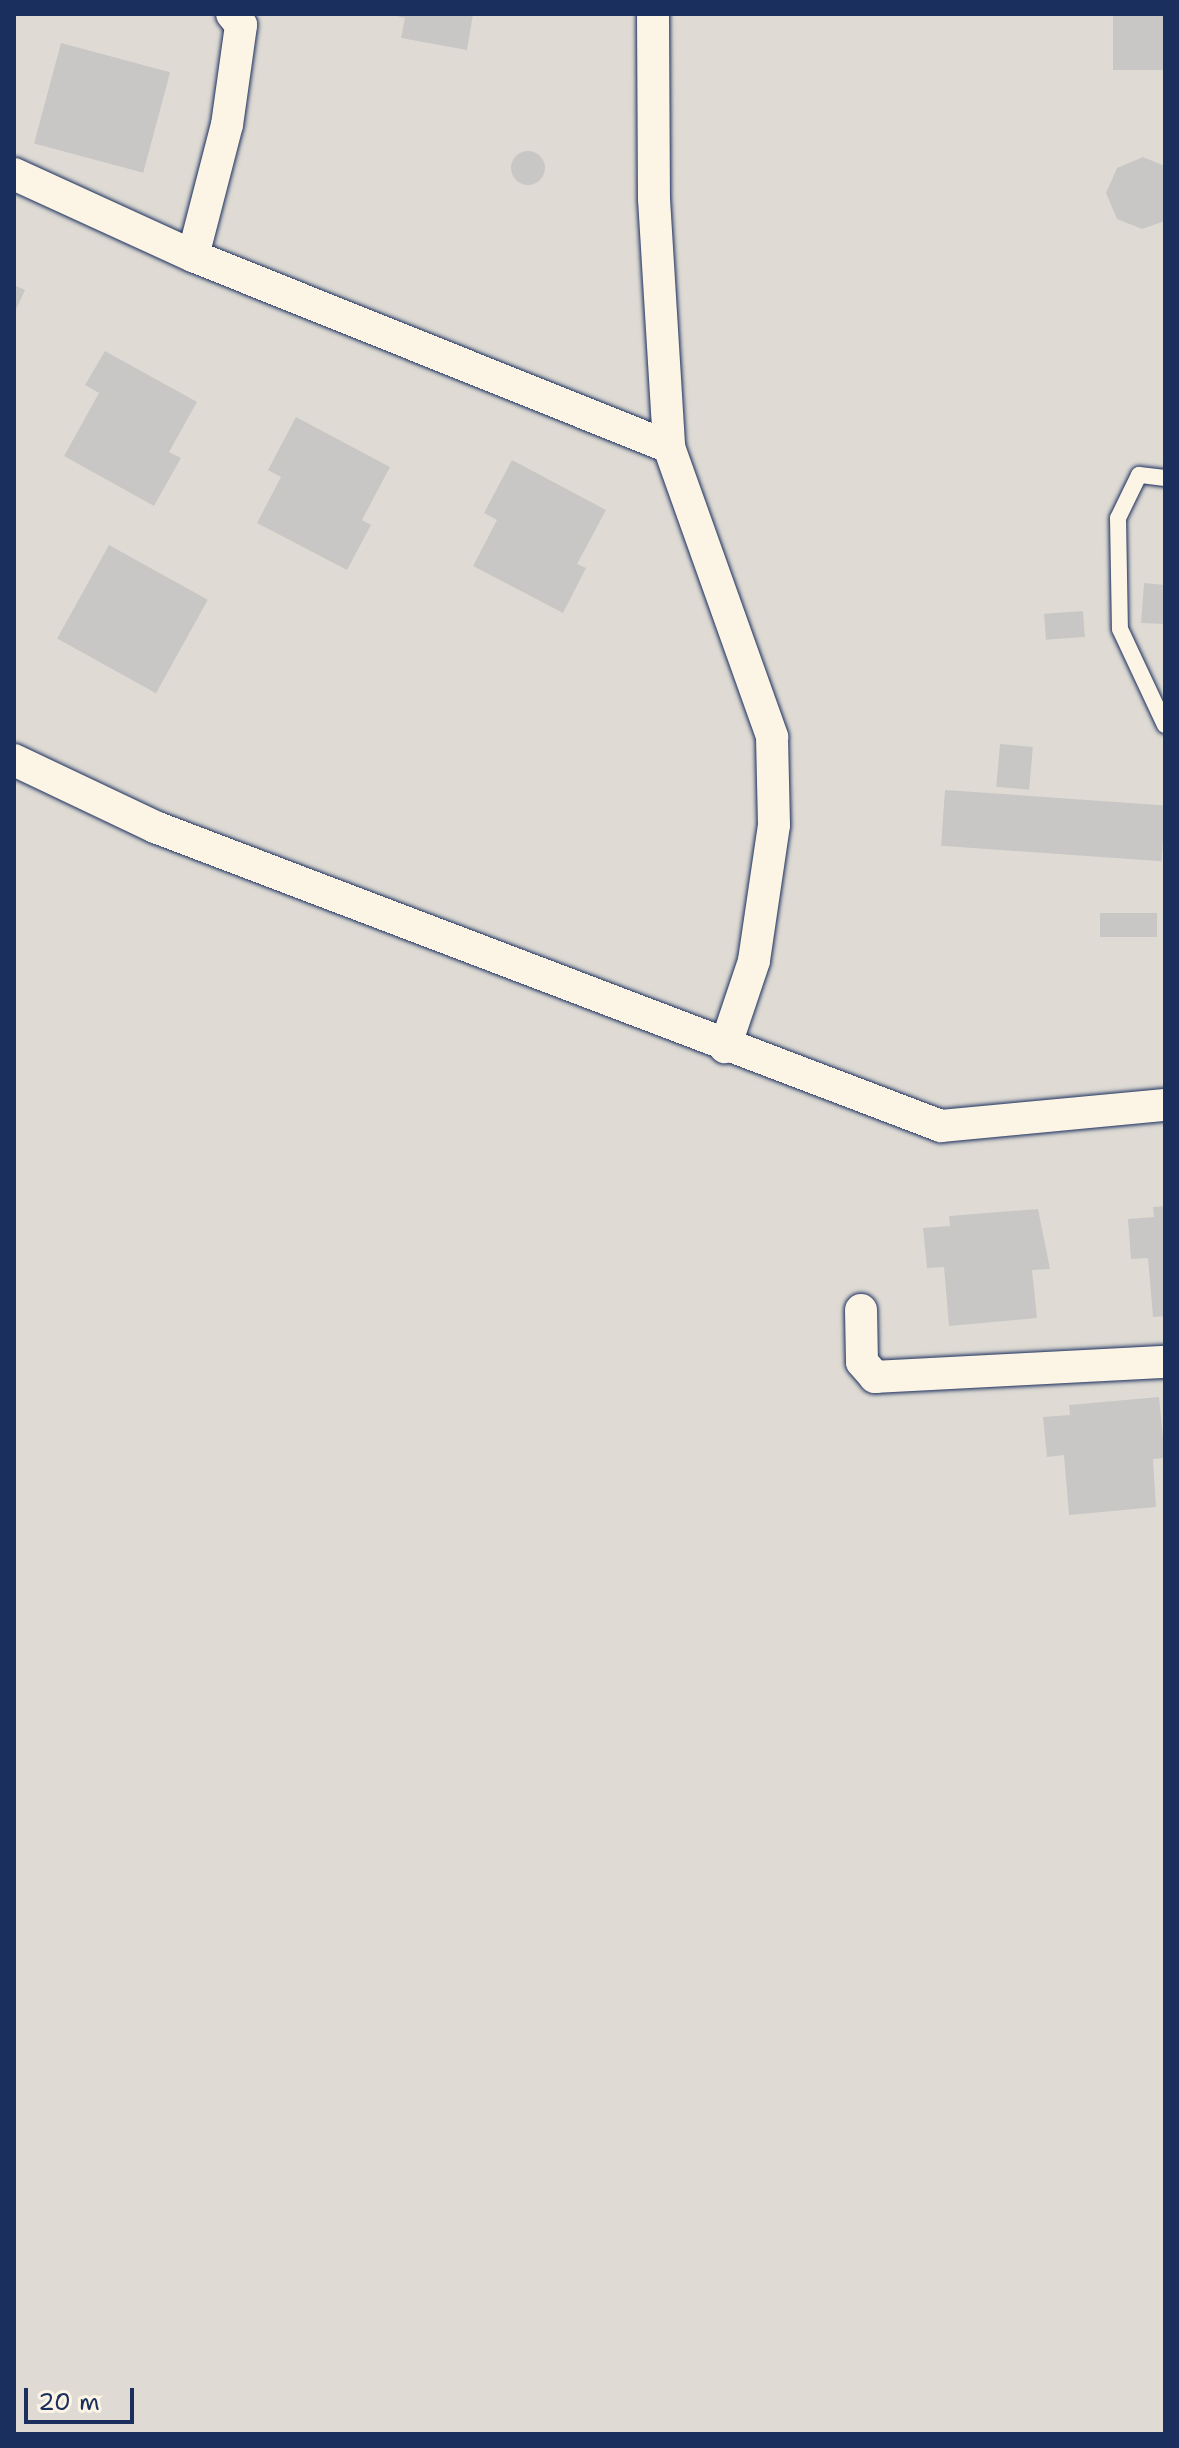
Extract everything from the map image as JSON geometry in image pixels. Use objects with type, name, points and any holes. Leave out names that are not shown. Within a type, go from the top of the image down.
[{"type":"street","points":[[193,256],[227,125],[241,25],[232,14]]},
{"type":"street","points":[[653,14],[654,199],[669,447],[772,737],[774,825],[754,961],[725,1047]]},
{"type":"street","points":[[14,174],[193,256],[669,447]]},
{"type":"street","points":[[17,766],[155,827],[725,1047],[941,1126],[1165,1105]]},
{"type":"street","points":[[861,1310],[862,1362],[875,1377],[1165,1362]]},
{"type":"lane","points":[[1165,478],[1139,475],[1118,518],[1120,629],[1165,725]]},
{"type":"shaded area","points":[[14,14],[1165,14],[1165,2434],[14,2434]]},
{"type":"building","points":[[388,14],[473,14],[467,50],[401,38],[405,18]]},
{"type":"building","points":[[1113,14],[1165,14],[1165,70],[1113,70]]},
{"type":"building","points":[[61,43],[170,72],[143,173],[34,143]]},
{"type":"building","points":[[528,151],[540,156],[545,168],[540,180],[528,185],[516,180],[511,168],[516,156]]},
{"type":"building","points":[[1143,157],[1165,166],[1165,221],[1142,229],[1117,219],[1106,193],[1117,168]]},
{"type":"building","points":[[14,285],[25,290],[14,314]]},
{"type":"building","points":[[105,351],[197,402],[169,452],[181,458],[154,506],[64,456],[99,393],[85,385]]},
{"type":"building","points":[[296,417],[390,467],[362,520],[371,525],[347,570],[257,523],[281,477],[268,470]]},
{"type":"building","points":[[512,460],[606,510],[577,564],[586,568],[563,613],[473,566],[497,520],[484,513]]},
{"type":"building","points":[[109,545],[208,600],[156,693],[57,639]]},
{"type":"building","points":[[1144,583],[1165,585],[1165,624],[1141,623]]},
{"type":"building","points":[[1083,611],[1085,637],[1046,640],[1044,614]]},
{"type":"building","points":[[1000,744],[1033,747],[1029,790],[996,787]]},
{"type":"building","points":[[945,790],[1165,805],[1162,861],[941,846]]},
{"type":"building","points":[[1100,913],[1157,913],[1157,937],[1100,937]]},
{"type":"building","points":[[1165,1206],[1165,1316],[1153,1317],[1148,1258],[1131,1259],[1128,1219],[1154,1217],[1153,1207]]},
{"type":"building","points":[[1038,1209],[1050,1269],[1032,1270],[1037,1318],[949,1326],[944,1267],[927,1268],[923,1228],[950,1226],[949,1216]]},
{"type":"building","points":[[1159,1397],[1165,1458],[1153,1459],[1156,1507],[1069,1515],[1064,1455],[1047,1457],[1043,1417],[1070,1415],[1069,1405]]}]
